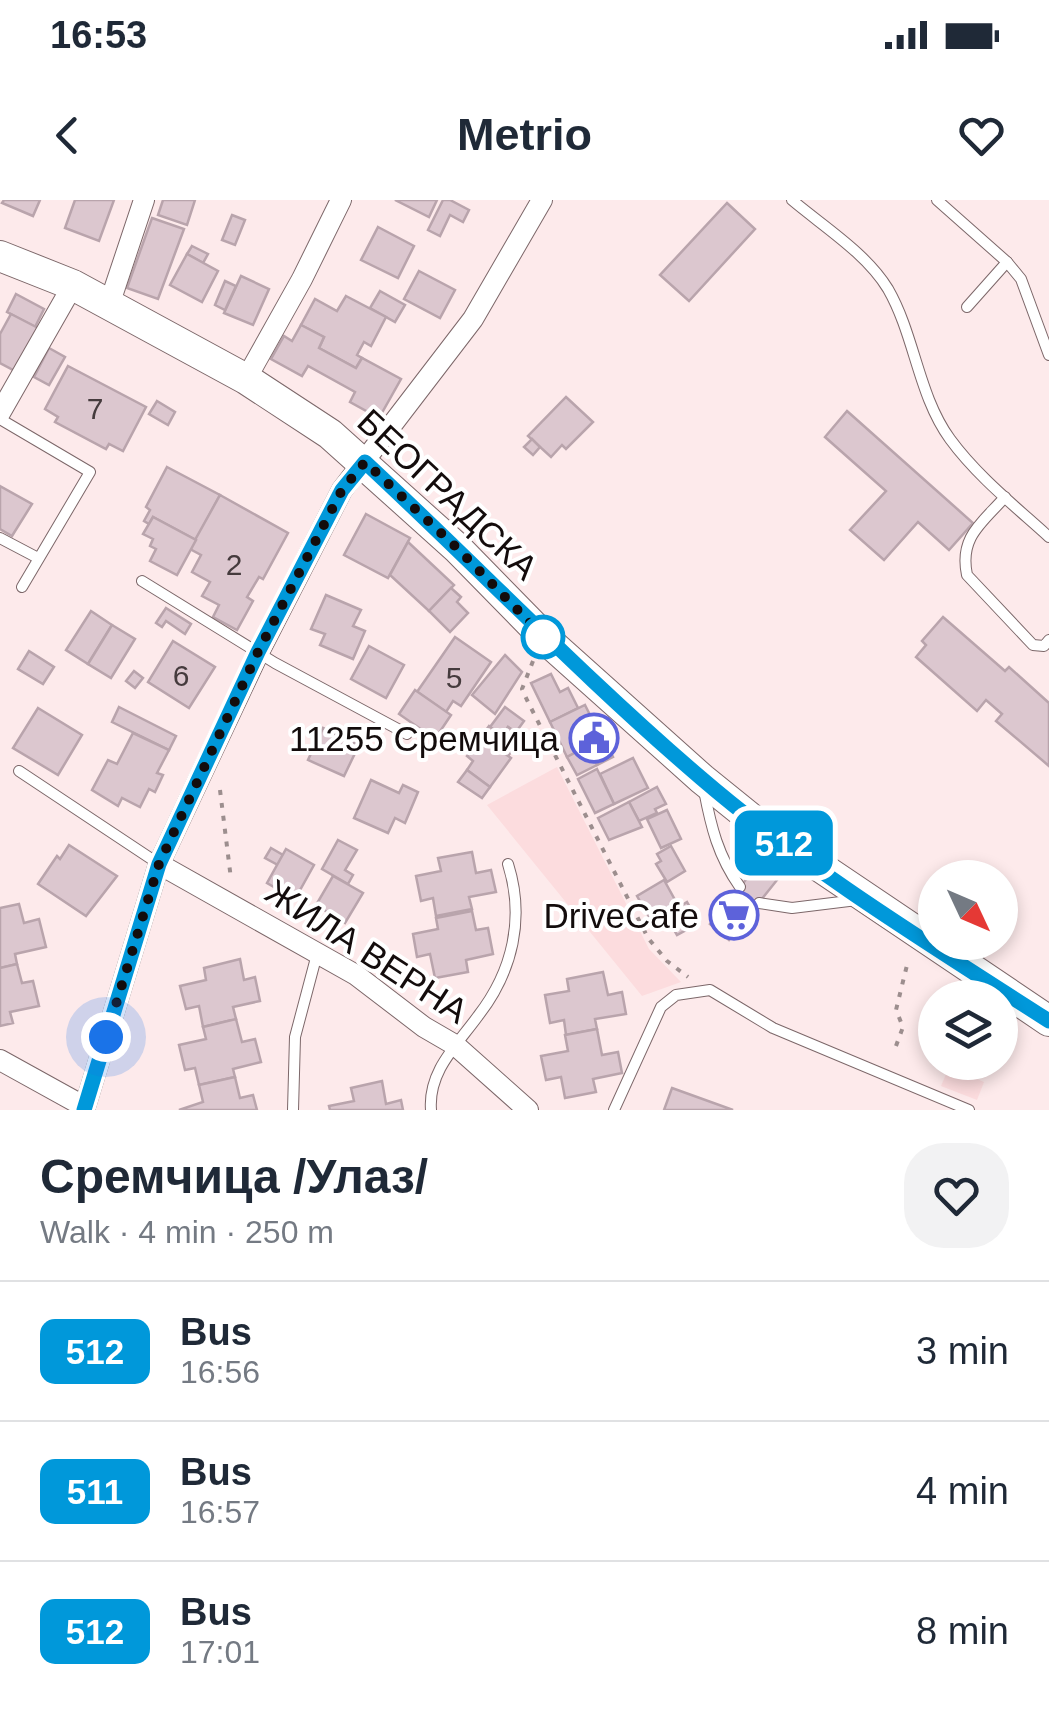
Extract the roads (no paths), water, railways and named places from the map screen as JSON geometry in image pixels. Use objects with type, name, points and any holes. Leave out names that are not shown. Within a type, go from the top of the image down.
[{"type":"main road","name":"БЕОГРАДСКА","points":[[0,256],[73,286],[246,379],[330,434],[457,548],[550,643],[702,779],[764,829],[1049,1021]]},
{"type":"street","points":[[110,306],[144,200]]},
{"type":"street","points":[[246,379],[341,200]]},
{"type":"street","points":[[0,1060],[84,1108],[159,864],[258,652],[342,490],[473,319],[542,200]]},
{"type":"street","points":[[0,416],[73,286]]},
{"type":"street","name":"ЖИЛА ВЕРНА","points":[[159,864],[356,975],[424,1027],[455,1045],[528,1110]]},
{"type":"lane","points":[[792,200],[872,266],[889,291],[929,399],[949,438],[1049,538]]},
{"type":"lane","points":[[937,200],[1007,262],[1020,280],[1049,355]]},
{"type":"lane","points":[[967,307],[1007,262]]},
{"type":"lane","points":[[0,416],[90,472],[22,587]]},
{"type":"lane","points":[[1005,497],[967,540],[964,559],[968,574],[1033,645],[1044,646],[1049,640]]},
{"type":"lane","points":[[0,538],[38,558]]},
{"type":"lane","points":[[142,581],[258,652],[408,734]]},
{"type":"lane","points":[[19,770],[159,864]]},
{"type":"lane","points":[[702,779],[712,836],[740,887]]},
{"type":"lane","points":[[430,1110],[434,1081],[455,1045],[482,1012],[513,947],[516,905],[508,864]]},
{"type":"lane","points":[[759,902],[792,908],[820,907],[864,898]]},
{"type":"lane","points":[[294,1110],[294,1038],[318,952]]},
{"type":"lane","points":[[614,1110],[661,1007],[676,995],[694,990],[710,990],[773,1028],[969,1110]]},
{"type":"place","name":"11255 Сремчица","points":[[594,738]]},
{"type":"place","name":"DriveCafe","points":[[734,915]]}]
